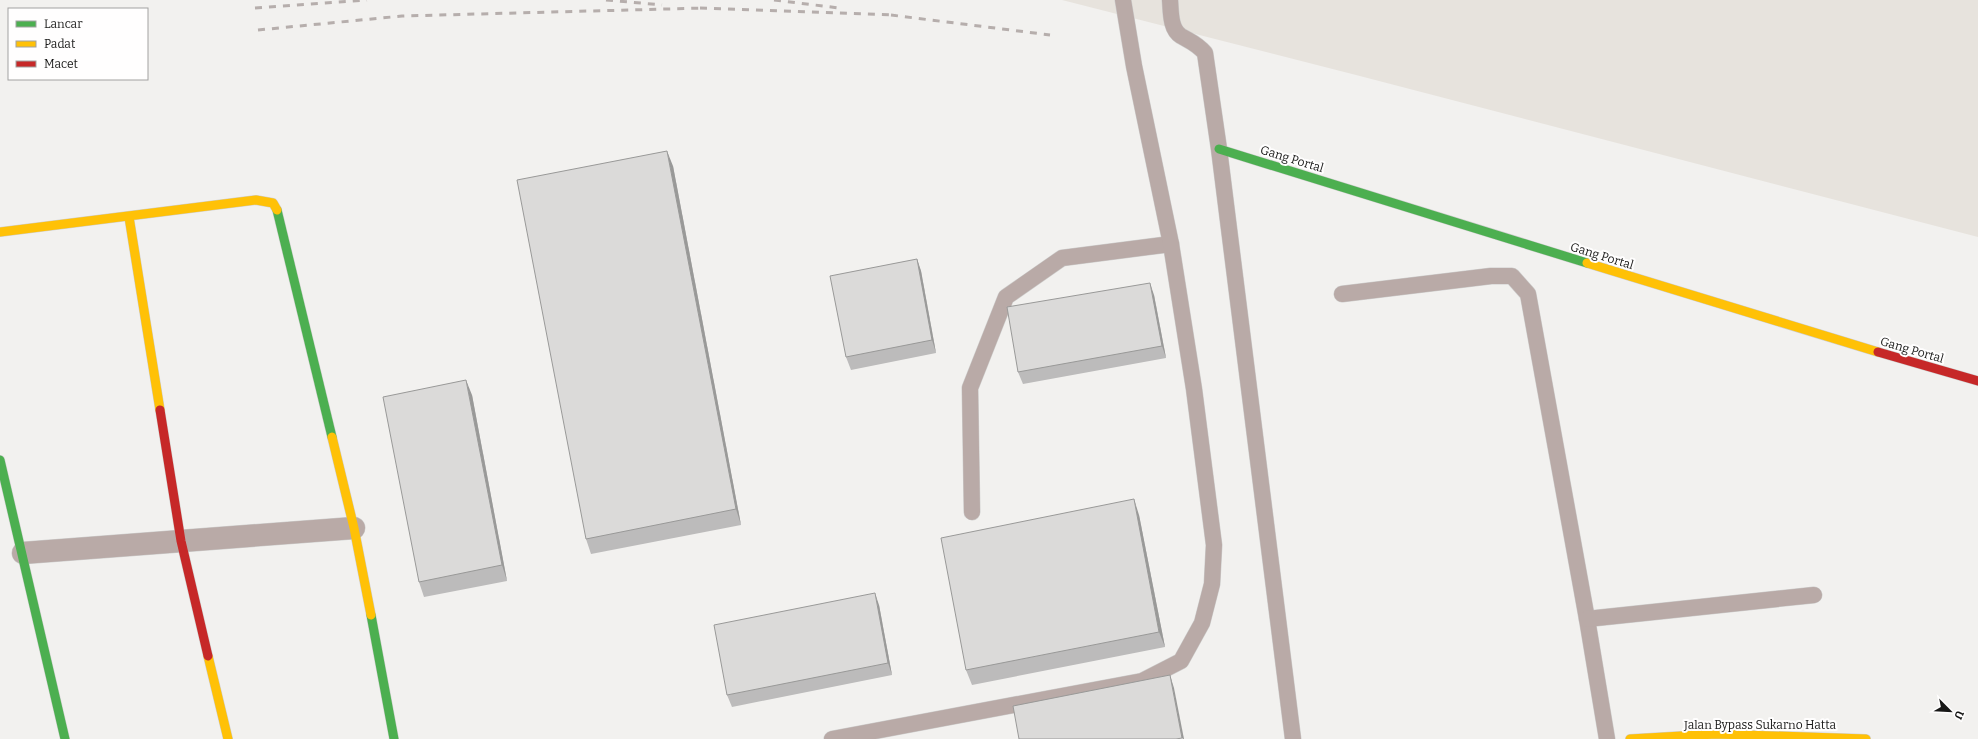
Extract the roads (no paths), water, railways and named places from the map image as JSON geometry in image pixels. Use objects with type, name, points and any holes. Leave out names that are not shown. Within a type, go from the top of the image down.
[{"type":"main road","name":"Gang Portal","points":[[1219,149],[1795,328],[1978,382]]},
{"type":"main road","points":[[0,232],[256,200],[273,203],[279,214],[354,528],[394,739]]},
{"type":"main road","points":[[129,217],[181,541],[228,739]]},
{"type":"main road","points":[[0,460],[65,739]]},
{"type":"main road","name":"Jalan Bypass Sukarno Hatta","points":[[1630,739],[1716,734],[1866,739]]},
{"type":"street","points":[[23,554],[354,528]]},
{"type":"lane","points":[[832,739],[1142,681],[1181,661],[1202,623],[1212,584],[1214,545],[1194,389],[1171,244],[1134,66],[1123,0]]},
{"type":"lane","points":[[1170,0],[1175,30],[1180,36],[1197,43],[1204,52],[1219,149],[1293,739]]},
{"type":"lane","points":[[972,512],[970,388],[1006,297],[1062,258],[1171,244]]},
{"type":"lane","points":[[1342,294],[1491,276],[1512,276],[1528,294],[1587,619],[1607,739]]},
{"type":"lane","points":[[1587,619],[1814,595]]},
{"type":"railway","points":[[255,8],[367,0]]},
{"type":"railway","points":[[606,0],[662,5]]},
{"type":"railway","points":[[774,0],[839,8]]},
{"type":"railway","points":[[700,8],[896,15]]},
{"type":"railway","points":[[258,30],[402,16],[704,8]]},
{"type":"railway","points":[[891,15],[1050,35]]}]
